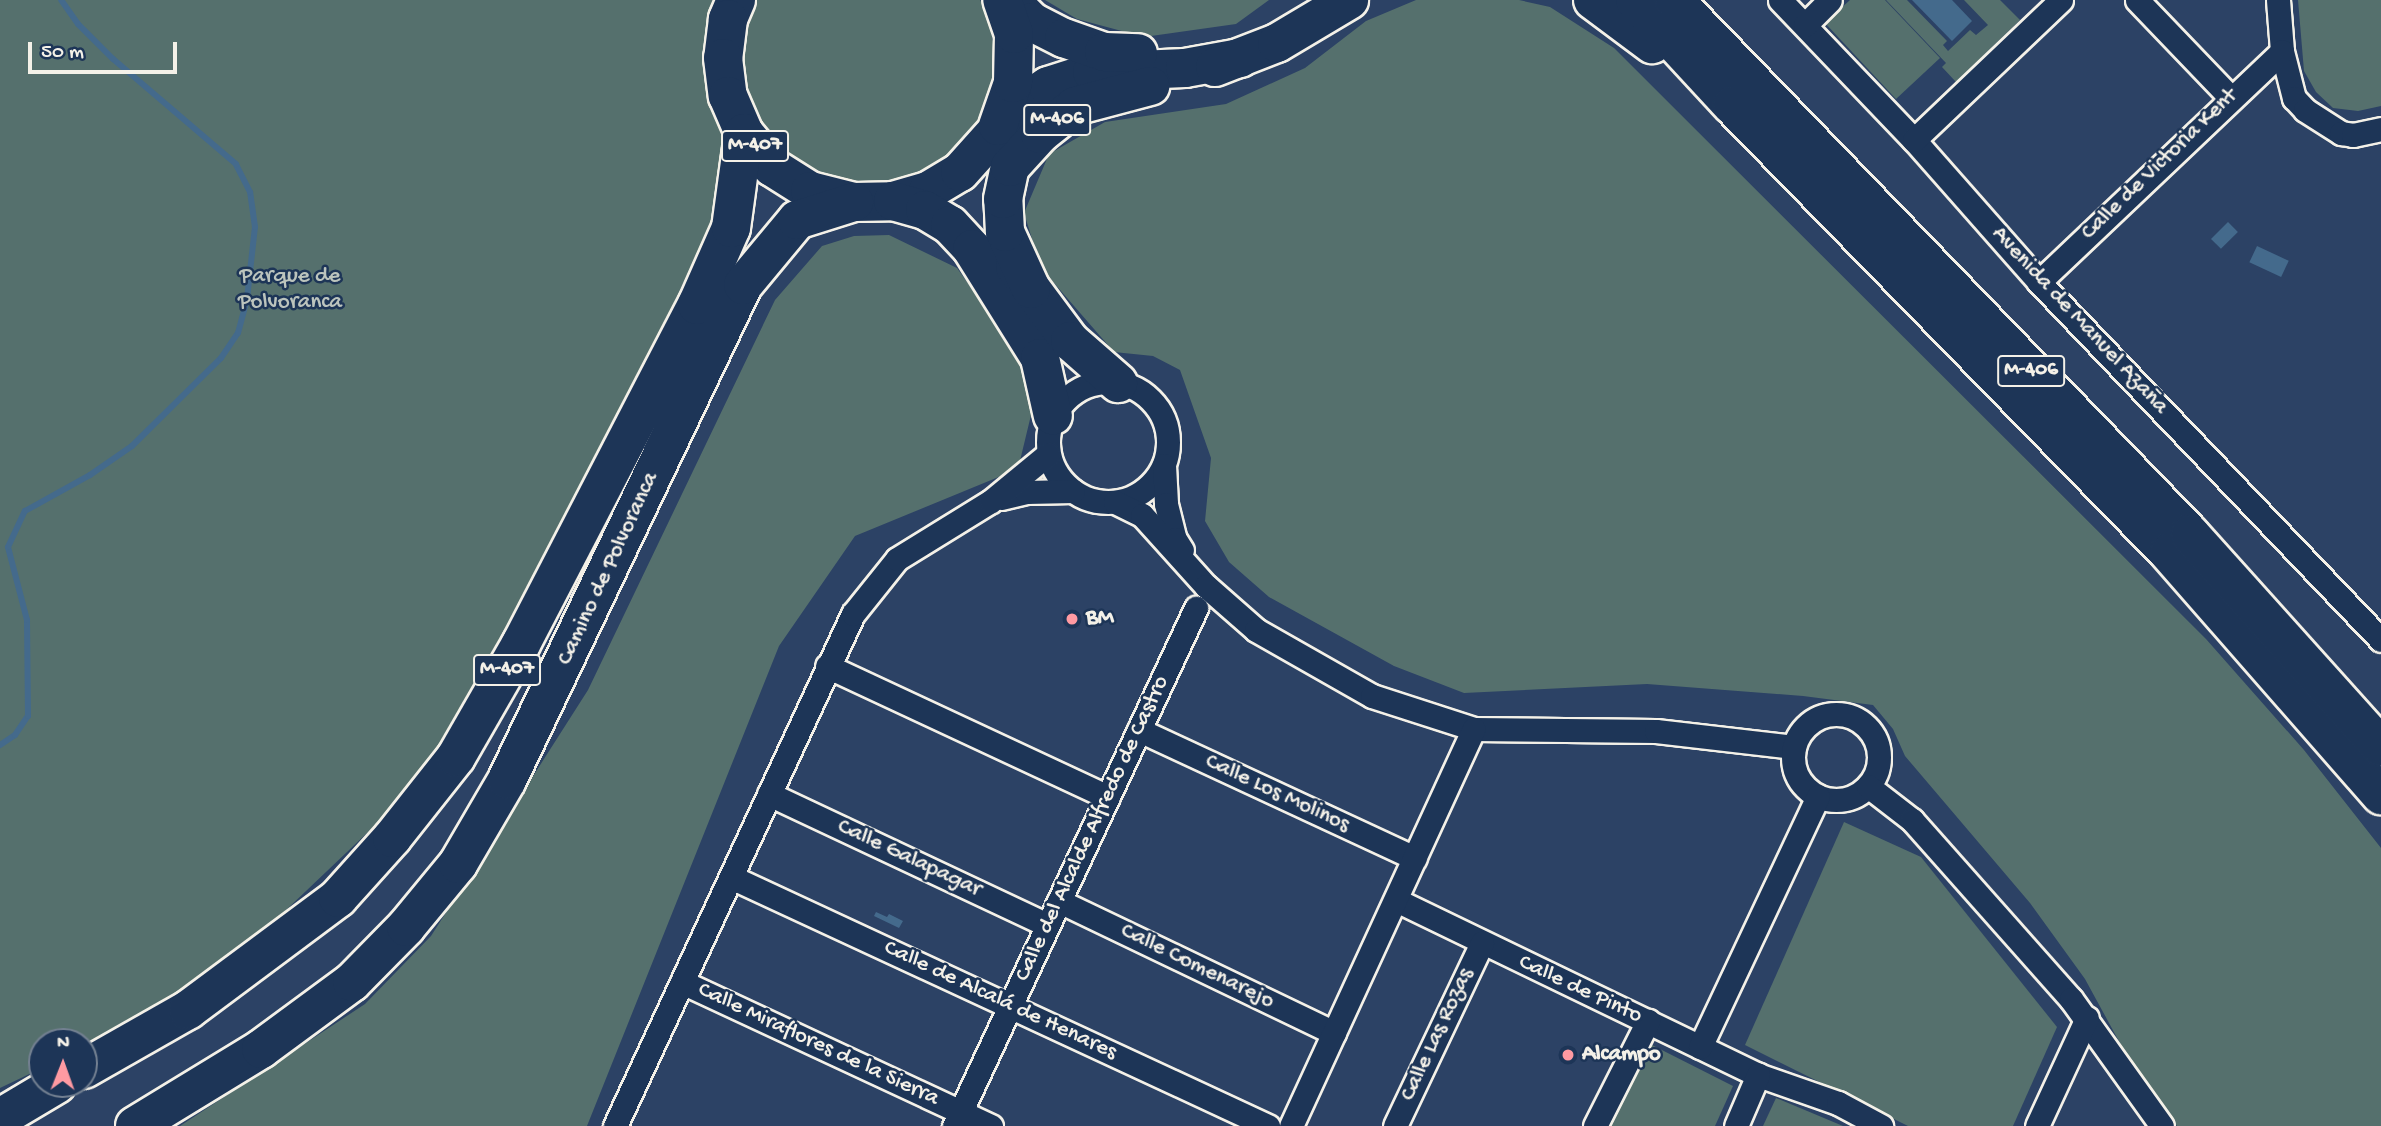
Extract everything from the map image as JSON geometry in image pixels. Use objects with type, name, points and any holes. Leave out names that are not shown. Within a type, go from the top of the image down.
[{"type":"highway","name":"M-407","points":[[736,0],[728,19],[723,58],[728,96],[744,133],[772,167],[810,191],[854,202],[893,201],[928,191],[950,178],[991,137],[1013,83],[1014,34],[1002,0]]},
{"type":"highway","points":[[1010,0],[1032,22],[1063,38],[1104,52],[1149,53],[1195,48],[1233,38],[1304,0]]},
{"type":"highway","name":"M-406","points":[[1031,289],[1006,232],[1003,199],[1010,167],[1040,134],[1074,106],[1124,90],[1183,80],[1277,43],[1349,0]]},
{"type":"highway","name":"M-406","points":[[1593,0],[1732,105]]},
{"type":"highway","name":"M-406","points":[[1634,0],[1732,105],[2169,553],[2381,795]]},
{"type":"highway","name":"M-406","points":[[1674,0],[2190,534],[2381,747]]},
{"type":"highway","name":"M-406","points":[[991,137],[1022,103],[1048,86],[1092,72],[1185,68],[1240,58]]},
{"type":"highway","name":"Camino de Polvoranca","points":[[98,1061],[188,1010],[338,898],[392,838],[456,757],[521,644],[697,305],[731,228],[744,133]]},
{"type":"highway","points":[[991,137],[978,182],[984,216],[1031,289],[1070,341],[1118,383]]},
{"type":"highway","points":[[893,201],[925,210],[950,225],[972,249],[1040,358],[1053,416]]},
{"type":"highway","name":"Camino de Polvoranca","points":[[135,1126],[261,1049],[352,982],[407,927],[458,864],[507,780],[743,285],[797,220],[854,202]]},
{"type":"highway","points":[[0,1118],[34,1098]]},
{"type":"street","name":"Avenida de Manuel Azaña","points":[[1780,0],[1914,140],[2039,282],[2381,640]]},
{"type":"street","points":[[1805,24],[1830,0]]},
{"type":"street","points":[[1914,140],[2061,0]]},
{"type":"street","points":[[2137,0],[2230,97]]},
{"type":"street","points":[[2278,0],[2282,51],[2294,98],[2305,110],[2341,132],[2353,135],[2381,129]]},
{"type":"street","name":"Calle de Victoria Kent","points":[[2039,282],[2230,97],[2282,51]]},
{"type":"street","points":[[1196,574],[1175,539],[1166,504],[1164,465],[1167,438],[1160,412],[1150,398],[1135,388],[1118,383],[1098,382],[1080,388],[1064,400],[1053,416],[1048,434],[1048,454],[1053,468],[1073,491],[1093,500],[1115,502],[1142,515],[1196,574],[1256,630],[1319,669],[1372,696],[1474,729],[1656,731],[1794,747]]},
{"type":"street","points":[[615,1126],[853,614],[897,559],[991,501],[1048,454]]},
{"type":"street","points":[[1115,502],[1144,490],[1164,465]]},
{"type":"street","points":[[991,501],[1026,492],[1073,491]]},
{"type":"street","name":"Calle del Alcalde Alfredo de Castro","points":[[957,1119],[1196,608]]},
{"type":"street","points":[[827,666],[1108,797]]},
{"type":"street","points":[[1843,716],[1862,723],[1878,746],[1879,761],[1868,786],[1844,799],[1818,796],[1806,788],[1797,776],[1793,762],[1794,747],[1804,729],[1822,717],[1843,716]]},
{"type":"street","points":[[1291,1126],[1474,729]]},
{"type":"street","name":"Calle Los Molinos","points":[[1139,730],[1416,858]]},
{"type":"street","points":[[1868,786],[1912,820],[2087,1018],[2162,1126]]},
{"type":"street","name":"Calle Galapagar","points":[[769,793],[1048,925]]},
{"type":"street","points":[[1700,1047],[1818,796]]},
{"type":"street","name":"Calle de Alcalá de Henares","points":[[731,877],[1268,1126]]},
{"type":"street","name":"Calle de Pinto","points":[[1396,900],[1758,1075],[1839,1103],[1881,1126]]},
{"type":"street","name":"Calle Comenarejo","points":[[1059,901],[1334,1032]]},
{"type":"street","name":"Calle Las Rozas","points":[[1395,1126],[1482,943]]},
{"type":"street","name":"Calle Miraflores de la Sierra","points":[[682,982],[957,1119],[991,1126]]},
{"type":"street","points":[[2037,1126],[2087,1018]]},
{"type":"street","points":[[1595,1126],[1648,1021]]},
{"type":"street","points":[[1736,1126],[1758,1075]]},
{"type":"street","points":[[2136,1126],[2147,1104]]},
{"type":"green space","name":"Parque de Polvoranca","points":[[0,0],[716,0],[705,66],[725,152],[711,226],[606,443],[505,641],[409,793],[225,968],[98,1040],[98,1028],[28,1028],[28,1075],[0,1088]]},
{"type":"green space","points":[[753,0],[980,0],[988,15],[996,57],[989,98],[970,135],[939,164],[901,181],[860,185],[819,176],[783,155],[757,123],[741,83],[740,41]]},
{"type":"green space","points":[[1045,0],[1269,0],[1236,24],[1144,37],[1077,19]]},
{"type":"green space","points":[[1416,0],[1519,0],[1550,7],[1614,48],[2206,639],[2304,750],[2381,848],[2381,1126],[2177,1126],[2127,1056],[2085,979],[2030,903],[1905,756],[1893,729],[1873,705],[1803,696],[1647,684],[1464,693],[1394,666],[1269,597],[1229,562],[1205,521],[1211,458],[1180,370],[1153,356],[1114,352],[1041,268],[1024,213],[1049,154],[1105,122],[1226,104],[1305,68],[1366,21]]},
{"type":"green space","points":[[1850,0],[1885,0],[1940,58],[1896,99],[1825,23]]},
{"type":"green space","points":[[1886,0],[1907,0],[1947,41],[1943,45],[1948,51],[1970,30],[1976,35],[1988,25],[1964,0],[2000,0],[2020,20],[1956,82],[1942,67],[1946,63]]},
{"type":"green space","points":[[2298,0],[2381,0],[2381,106],[2358,111],[2333,108],[2316,92],[2304,71]]},
{"type":"green space","points":[[889,235],[957,268],[1039,382],[1018,469],[855,536],[779,646],[587,1126],[180,1126],[365,1004],[431,936],[588,690],[775,300],[822,246],[854,236]]},
{"type":"green space","points":[[1844,822],[1921,857],[2057,1027],[2013,1126],[1908,1126],[1745,1045]]},
{"type":"green space","points":[[1646,1042],[1733,1086],[1715,1126],[1607,1126]]},
{"type":"green space","points":[[1776,1098],[1843,1126],[1763,1126]]},
{"type":"water","points":[[1912,0],[1952,0],[1972,21],[1952,41]]},
{"type":"water","points":[[2228,222],[2238,232],[2221,249],[2211,239]]},
{"type":"water","points":[[2257,246],[2289,261],[2281,277],[2249,262]]},
{"type":"water","points":[[876,912],[887,917],[889,914],[903,921],[899,928],[874,916]]},
{"type":"waterway","points":[[0,745],[15,735],[28,716],[27,620],[8,547],[25,511],[90,475],[132,446],[221,358],[238,333],[247,299],[255,227],[250,192],[236,164],[113,59],[78,24],[61,0]]},
{"type":"place","name":"BM","points":[[1072,619]]},
{"type":"place","name":"Alcampo","points":[[1568,1055]]}]
